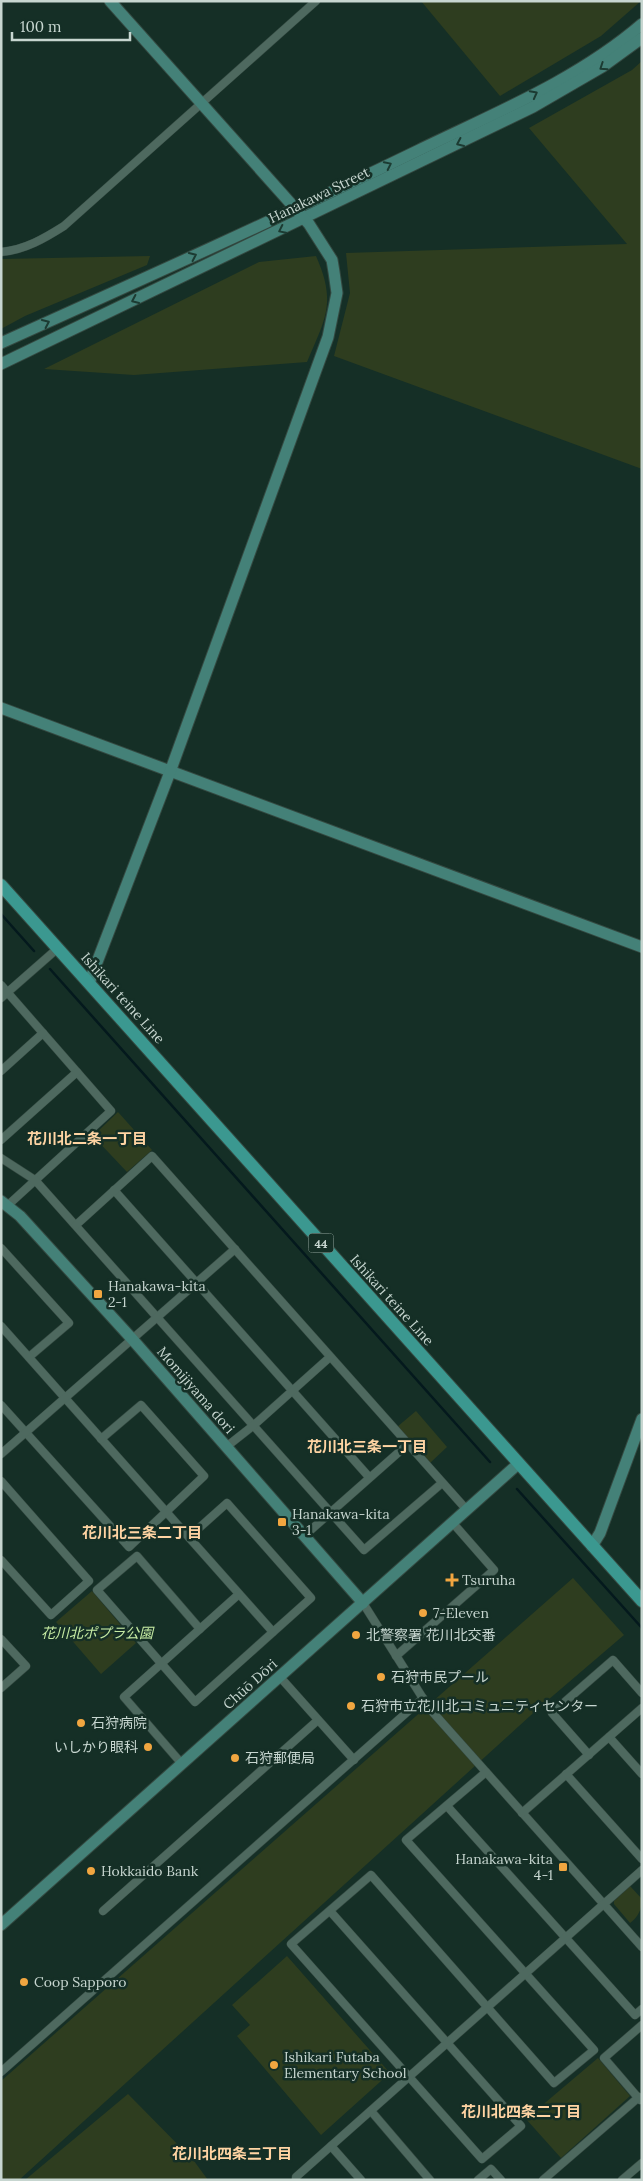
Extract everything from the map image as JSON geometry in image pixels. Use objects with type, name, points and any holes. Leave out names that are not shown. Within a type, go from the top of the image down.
[{"type":"main road","name":"Ishikari teine Line","points":[[1,885],[642,1601]]},
{"type":"street","points":[[89,984],[170,772],[333,319],[337,293],[332,260],[304,219],[110,1]]},
{"type":"street","points":[[1,252],[31,245],[64,226],[316,1]]},
{"type":"street","name":"Hanakawa Street","points":[[1,343],[296,209],[536,94],[625,39],[642,24]]},
{"type":"street","name":"Hanakawa Street","points":[[1,364],[534,107],[602,67],[642,38]]},
{"type":"street","points":[[1,708],[642,947]]},
{"type":"street","points":[[4,995],[58,948]]},
{"type":"street","points":[[1,986],[4,995],[43,1033],[111,1111],[35,1180],[4,1203]]},
{"type":"street","points":[[1,1071],[43,1033]]},
{"type":"street","points":[[1,1140],[77,1072]]},
{"type":"street","points":[[76,1225],[152,1156],[466,1509]]},
{"type":"street","points":[[1,1158],[35,1180],[364,1550],[442,1483]]},
{"type":"street","points":[[114,1190],[369,1477]]},
{"type":"street","name":"Momijiyama dori","points":[[4,1203],[40,1237],[133,1340],[363,1603]]},
{"type":"street","points":[[1,1248],[69,1323],[29,1357]]},
{"type":"street","points":[[1,1454],[235,1249]]},
{"type":"street","points":[[1,1326],[273,1632]]},
{"type":"street","points":[[226,1447],[254,1425],[330,1357]]},
{"type":"street","points":[[1,1405],[129,1547],[204,1476],[140,1405],[101,1439]]},
{"type":"street","points":[[592,1546],[600,1533],[642,1419]]},
{"type":"street","points":[[304,1536],[408,1444]]},
{"type":"street","name":"Chūō Dōri","points":[[1,1925],[518,1464]]},
{"type":"street","points":[[1,1481],[89,1581],[51,1615],[1,1560]]},
{"type":"street","points":[[189,1537],[227,1504],[310,1598],[195,1702],[98,1590],[137,1556],[200,1629]]},
{"type":"street","points":[[396,1656],[494,1570],[452,1522]]},
{"type":"street","points":[[182,1764],[124,1698],[239,1594]]},
{"type":"street","points":[[363,1603],[429,1708],[641,1944]]},
{"type":"street","points":[[1,1639],[26,1666],[1,1688]]},
{"type":"street","points":[[589,1755],[552,1713],[613,1660],[642,1693]]},
{"type":"street","points":[[280,1678],[354,1760]]},
{"type":"street","points":[[1,2072],[423,1698]]},
{"type":"street","points":[[522,1813],[642,1708]]},
{"type":"street","points":[[103,1912],[318,1720]]},
{"type":"street","points":[[609,1737],[642,1774]]},
{"type":"street","points":[[330,1911],[521,2126],[482,2159],[291,1944],[371,1875],[554,2083],[594,2050],[406,1840],[486,1772]]},
{"type":"street","points":[[566,1774],[642,1859]]},
{"type":"street","points":[[447,1806],[635,2015],[642,2009]]},
{"type":"street","points":[[296,2180],[371,2110],[642,1870]]},
{"type":"street","points":[[543,2180],[640,2099],[604,2058],[642,2025]]},
{"type":"street","points":[[371,2110],[430,2180]]},
{"type":"street","points":[[331,2146],[361,2180]]},
{"type":"street","points":[[622,2180],[642,2163]]},
{"type":"street","points":[[478,2180],[491,2169],[501,2180]]},
{"type":"green space","points":[[421,1],[641,1],[601,36],[500,96]]},
{"type":"green space","points":[[642,61],[642,469],[334,356],[350,293],[346,253],[627,244],[529,128],[632,70]]},
{"type":"green space","points":[[150,256],[147,265],[25,316],[1,329],[1,259]]},
{"type":"green space","points":[[316,256],[326,286],[327,299],[323,322],[307,362],[134,375],[44,369],[259,262]]},
{"type":"green space","points":[[118,1112],[152,1150],[127,1172],[93,1136]]},
{"type":"green space","points":[[416,1411],[447,1447],[430,1463],[397,1427]]},
{"type":"green space","points":[[573,1578],[624,1635],[541,1706],[19,2180],[1,2180],[1,2081]]},
{"type":"green space","name":"花川北ポプラ公園","points":[[92,1591],[136,1643],[101,1674],[56,1622]]},
{"type":"green space","points":[[630,1886],[642,1899],[639,1912],[630,1923],[614,1904],[614,1901]]},
{"type":"green space","points":[[287,1956],[390,2073],[321,2135],[237,2036],[250,2025],[232,2005]]},
{"type":"green space","points":[[598,2058],[630,2096],[561,2158],[526,2119]]},
{"type":"green space","points":[[128,2094],[194,2161],[208,2180],[25,2180]]},
{"type":"waterway","points":[[1,914],[34,951]]},
{"type":"waterway","points":[[50,969],[490,1462]]},
{"type":"waterway","points":[[517,1489],[642,1628]]},
{"type":"place","name":"Hanakawa-kita 2-1","points":[[98,1294]]},
{"type":"place","name":"Hanakawa-kita 3-1","points":[[282,1522]]},
{"type":"place","name":"Tsuruha","points":[[452,1580]]},
{"type":"place","name":"7-Eleven","points":[[423,1613]]},
{"type":"place","name":"北警察署 花川北交番","points":[[356,1635]]},
{"type":"place","name":"石狩市民プール","points":[[381,1677]]},
{"type":"place","name":"石狩市立花川北コミュニティセンター","points":[[351,1706]]},
{"type":"place","name":"石狩病院","points":[[81,1723]]},
{"type":"place","name":"いしかり眼科","points":[[148,1747]]},
{"type":"place","name":"石狩郵便局","points":[[235,1758]]},
{"type":"place","name":"Hanakawa-kita 4-1","points":[[563,1867]]},
{"type":"place","name":"Hokkaido Bank","points":[[91,1871]]},
{"type":"place","name":"Coop Sapporo","points":[[24,1982]]},
{"type":"place","name":"Ishikari Futaba Elementary School","points":[[274,2065]]},
{"type":"district","name":"花川北二条一丁目","points":[[87,1138]]},
{"type":"district","name":"花川北三条一丁目","points":[[367,1446]]},
{"type":"district","name":"花川北三条二丁目","points":[[142,1532]]},
{"type":"district","name":"花川北四条二丁目","points":[[521,2111]]},
{"type":"district","name":"花川北四条三丁目","points":[[232,2153]]}]
